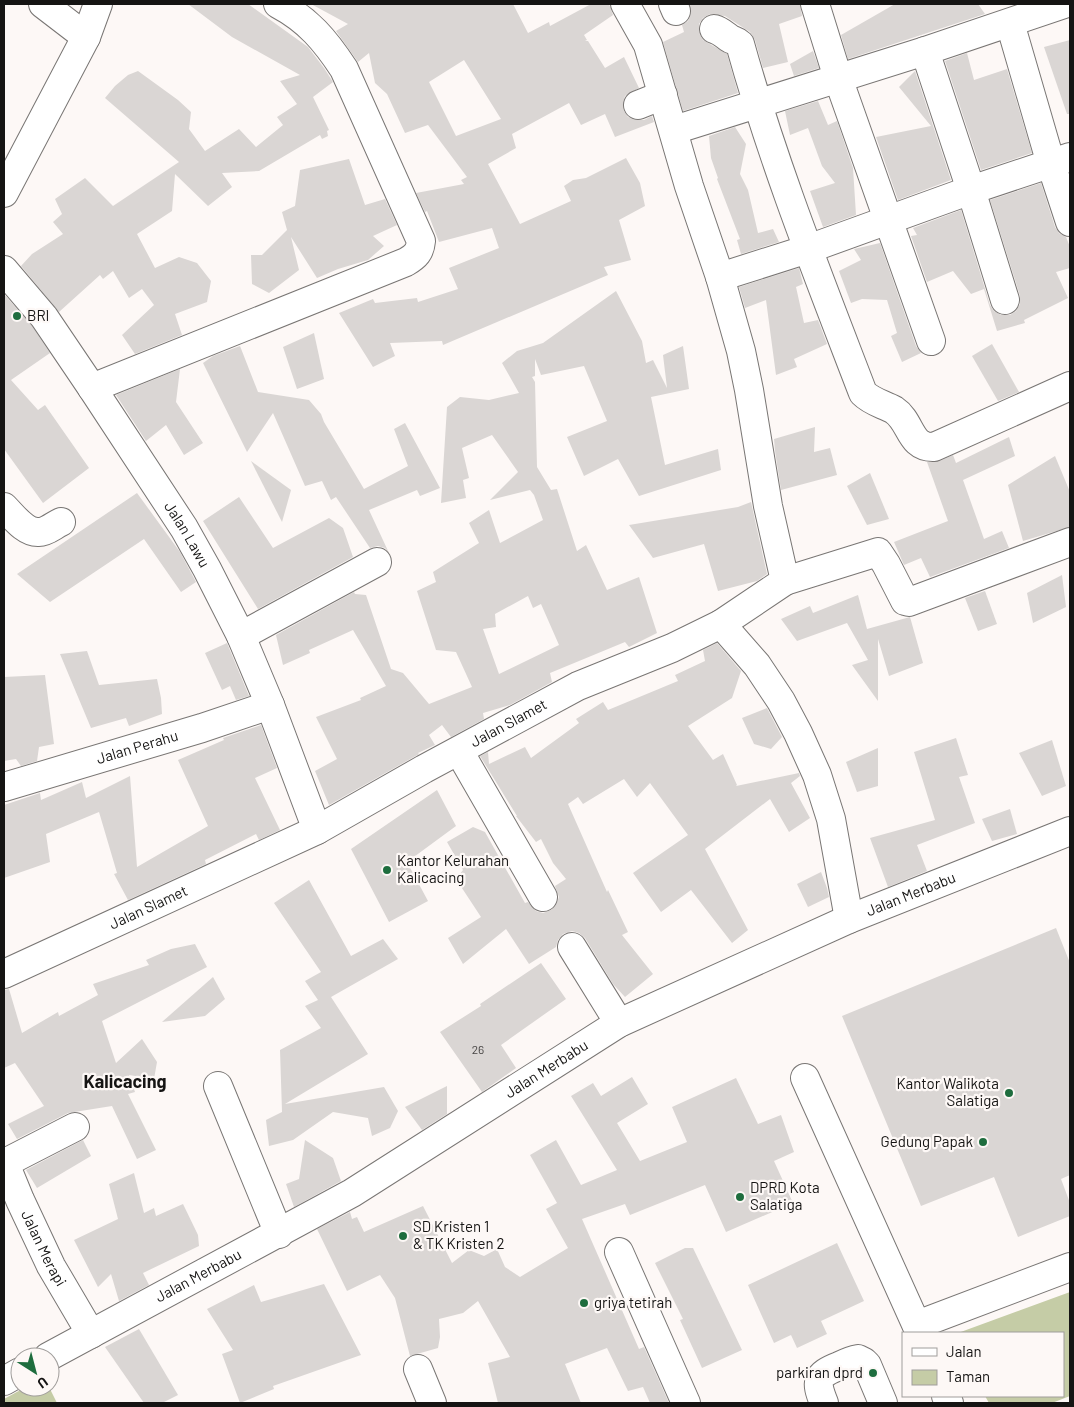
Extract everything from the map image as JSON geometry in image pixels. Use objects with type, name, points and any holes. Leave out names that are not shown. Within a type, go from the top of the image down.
[{"type":"street","points":[[43,4],[86,37]]},
{"type":"street","points":[[4,193],[86,37],[98,4]]},
{"type":"street","points":[[92,388],[406,262],[416,256],[420,250],[421,241],[344,69],[307,22],[278,4]]},
{"type":"street","points":[[624,4],[640,28],[648,45],[689,186],[720,276],[741,351],[768,506],[785,581]]},
{"type":"street","points":[[815,4],[838,78],[932,341]]},
{"type":"street","points":[[674,130],[925,51],[1064,4]]},
{"type":"street","points":[[1010,23],[1061,160],[1070,222]]},
{"type":"street","points":[[714,29],[721,31],[728,38],[736,40],[740,44],[808,249],[863,393],[869,399],[894,410],[901,416],[917,442],[925,447],[934,447],[1070,386]]},
{"type":"street","points":[[925,51],[1005,300]]},
{"type":"street","points":[[638,105],[663,95]]},
{"type":"street","points":[[720,276],[808,249],[888,219],[1061,160]]},
{"type":"street","name":"Jalan Lawu","points":[[4,270],[44,317],[184,528],[241,636],[270,705],[317,830]]},
{"type":"street","points":[[4,507],[31,531],[46,531],[61,522]]},
{"type":"street","name":"Jalan Slamet","points":[[4,974],[317,830],[578,686],[672,648],[721,624],[785,581],[878,552],[905,601],[909,602],[1070,542]]},
{"type":"street","points":[[241,636],[377,562]]},
{"type":"street","points":[[721,624],[757,665],[780,701],[798,733],[817,775],[831,819],[848,919]]},
{"type":"street","name":"Jalan Perahu","points":[[4,787],[202,728],[270,705]]},
{"type":"street","points":[[459,751],[543,897]]},
{"type":"street","name":"Jalan Merbabu","points":[[60,1351],[352,1193],[619,1023],[848,919],[1070,831]]},
{"type":"street","points":[[572,947],[619,1023]]},
{"type":"street","points":[[805,1078],[918,1329],[1070,1267]]},
{"type":"street","points":[[218,1086],[279,1234]]},
{"type":"street","points":[[4,1162],[75,1127]]},
{"type":"street","name":"Jalan Merapi","points":[[4,1162],[51,1266],[91,1334]]},
{"type":"street","points":[[619,1252],[686,1403]]},
{"type":"street","points":[[824,1403],[818,1385],[820,1376],[826,1371],[858,1359],[867,1366],[883,1403]]},
{"type":"street","points":[[418,1369],[432,1403]]},
{"type":"green space","points":[[1070,1292],[1070,1396],[1052,1403],[989,1403],[986,1397],[1064,1397],[1064,1332],[961,1332]]},
{"type":"green space","points":[[10,1396],[54,1397],[57,1403],[4,1403],[4,1399]]},
{"type":"building","points":[[188,4],[248,4],[308,47],[333,82],[313,97],[329,130],[327,131],[328,136],[322,139],[320,135],[259,171],[222,173],[232,187],[208,206],[175,174],[172,211],[137,234],[155,268],[179,257],[197,263],[211,281],[207,302],[175,314],[182,335],[135,354],[122,335],[154,305],[142,289],[129,298],[113,271],[103,279],[100,275],[59,312],[21,266],[32,254],[63,234],[53,222],[62,214],[55,199],[85,178],[113,206],[179,162],[105,98],[128,75],[138,71],[178,100],[191,112],[189,129],[205,151],[239,129],[256,147],[283,125],[277,117],[297,104],[280,81],[300,75],[232,37]]},
{"type":"building","points":[[311,4],[513,4],[528,33],[549,22],[550,26],[591,4],[609,4],[613,15],[584,35],[587,40],[585,41],[588,41],[605,68],[624,57],[639,88],[625,96],[623,103],[624,111],[628,117],[635,120],[644,120],[652,116],[654,122],[615,137],[605,114],[581,125],[569,103],[512,134],[516,148],[488,164],[520,224],[571,201],[564,186],[573,180],[586,178],[626,158],[640,183],[645,206],[619,220],[631,260],[604,267],[608,275],[443,345],[442,341],[390,343],[395,356],[373,367],[339,313],[373,299],[375,303],[417,298],[418,302],[458,289],[449,268],[499,248],[492,228],[439,242],[427,211],[425,212],[416,193],[464,184],[461,180],[467,177],[428,125],[405,133],[387,94],[375,83],[369,53],[358,62],[336,31],[348,24]],"holes":[[[464,60],[501,119],[456,136],[429,82]]]},
{"type":"building","points":[[690,4],[800,4],[802,16],[779,24],[788,62],[763,68],[755,40],[750,32],[725,16],[710,14],[703,18],[699,24],[699,33],[703,40],[727,54],[738,93],[683,111],[663,42],[684,32],[682,25],[688,21],[691,13]]},
{"type":"building","points":[[895,4],[978,4],[985,14],[848,59],[841,35]]},
{"type":"building","points":[[1070,40],[1070,114],[1067,114],[1044,47]]},
{"type":"building","points":[[813,51],[819,68],[794,76],[790,64]]},
{"type":"building","points":[[967,53],[974,80],[1007,69],[1032,153],[981,170],[945,61]]},
{"type":"building","points":[[915,71],[951,180],[898,200],[876,137],[931,126],[899,87]]},
{"type":"building","points":[[818,101],[828,125],[837,121],[853,168],[856,215],[823,227],[810,191],[835,183],[822,166],[808,128],[790,135],[785,111]]},
{"type":"building","points":[[735,127],[746,144],[740,174],[748,190],[758,233],[773,229],[779,242],[741,254],[737,240],[740,239],[711,158],[709,136]]},
{"type":"building","points":[[349,159],[365,205],[385,199],[397,225],[373,236],[384,246],[368,260],[317,278],[291,237],[299,270],[269,293],[252,284],[251,255],[262,255],[287,230],[282,212],[295,206],[300,170]]},
{"type":"building","points":[[1041,183],[1055,227],[1059,233],[1066,237],[1070,247],[1070,268],[1056,272],[1068,298],[1024,320],[1025,323],[997,331],[984,289],[971,294],[953,271],[927,282],[911,236],[917,235],[913,228],[961,210],[990,305],[994,311],[1001,315],[1010,315],[1016,311],[1020,304],[1020,296],[990,200]]},
{"type":"building","points":[[880,243],[916,346],[921,353],[902,362],[891,336],[897,333],[887,300],[862,299],[851,303],[839,271],[861,260],[854,249]]},
{"type":"building","points":[[799,268],[803,284],[796,287],[804,323],[818,320],[827,344],[794,359],[797,367],[776,375],[766,300],[745,308],[739,287]]},
{"type":"building","points":[[616,291],[642,341],[646,363],[653,360],[667,388],[663,355],[683,346],[689,389],[651,397],[665,465],[718,449],[721,470],[639,496],[618,459],[584,476],[567,437],[607,421],[584,366],[541,375],[535,359],[535,376],[532,377],[535,382],[537,467],[551,490],[557,489],[577,551],[586,545],[607,590],[639,577],[657,633],[629,647],[625,642],[550,673],[552,682],[510,705],[483,713],[484,719],[451,737],[442,725],[429,735],[435,745],[329,805],[315,771],[337,759],[316,717],[361,700],[360,698],[386,686],[353,630],[309,650],[310,653],[283,665],[276,635],[354,592],[355,594],[366,595],[391,669],[403,673],[429,704],[472,687],[456,652],[436,650],[417,591],[436,582],[433,572],[479,543],[469,523],[489,510],[500,543],[543,520],[534,495],[530,490],[490,500],[518,472],[492,435],[462,448],[469,478],[463,480],[466,498],[441,503],[447,407],[460,397],[489,400],[519,393],[502,363],[517,351],[543,343]],"holes":[[[528,596],[533,608],[541,604],[559,645],[499,674],[483,629],[496,627],[495,614]]]},
{"type":"building","points":[[4,294],[32,326],[50,353],[11,380],[38,410],[45,405],[89,468],[43,503],[4,449]]},
{"type":"building","points":[[314,333],[324,379],[297,389],[283,347]]},
{"type":"building","points":[[992,344],[1019,392],[998,401],[972,356]]},
{"type":"building","points":[[240,346],[258,392],[309,400],[321,414],[364,489],[408,466],[394,429],[405,423],[440,488],[420,496],[417,490],[369,510],[389,553],[385,548],[378,546],[370,548],[336,497],[331,500],[322,481],[305,486],[273,413],[247,452],[203,363],[213,356]]},
{"type":"building","points":[[180,369],[176,402],[203,443],[184,455],[166,425],[146,441],[116,395]]},
{"type":"building","points":[[815,427],[814,452],[830,448],[837,475],[781,490],[774,439]]},
{"type":"building","points":[[1009,437],[1015,456],[963,480],[984,539],[1002,531],[1009,548],[930,577],[921,558],[904,565],[894,542],[948,521],[927,462],[940,461],[953,455],[956,463]]},
{"type":"building","points":[[1055,456],[1070,492],[1070,527],[1023,541],[1008,485]]},
{"type":"building","points":[[251,461],[291,490],[282,522]]},
{"type":"building","points":[[870,473],[889,519],[867,525],[847,486]]},
{"type":"building","points":[[137,493],[180,552],[196,582],[181,592],[144,539],[50,602],[17,574]]},
{"type":"building","points":[[239,497],[273,548],[329,518],[343,528],[353,557],[258,609],[203,521]]},
{"type":"building","points":[[751,502],[767,574],[757,581],[718,591],[704,544],[653,558],[629,525],[738,507]]},
{"type":"building","points":[[1062,575],[1066,607],[1033,623],[1027,593]]},
{"type":"building","points":[[985,591],[997,624],[978,631],[965,598]]},
{"type":"building","points":[[858,595],[867,629],[910,617],[923,663],[889,676],[878,639],[878,701],[852,665],[868,660],[847,623],[797,641],[781,619],[810,606],[813,613]]},
{"type":"building","points":[[227,643],[249,696],[236,700],[230,686],[222,690],[205,653]]},
{"type":"building","points":[[717,643],[741,671],[732,698],[688,726],[713,760],[723,754],[736,786],[799,773],[800,776],[791,783],[810,818],[789,832],[770,799],[705,849],[748,930],[732,943],[691,890],[661,912],[633,873],[688,835],[650,783],[637,797],[624,779],[583,804],[578,797],[568,804],[607,892],[608,890],[628,932],[622,935],[653,974],[625,997],[613,984],[585,938],[579,933],[572,931],[563,934],[558,940],[556,947],[529,964],[506,929],[463,964],[448,938],[481,917],[456,879],[463,870],[447,842],[473,827],[485,832],[525,903],[528,902],[536,911],[543,913],[551,910],[556,905],[559,897],[555,886],[566,879],[553,863],[541,839],[536,842],[516,816],[480,756],[488,752],[489,764],[525,747],[531,758],[579,723],[576,719],[603,702],[608,710],[678,681],[675,675],[705,661],[703,650]]},
{"type":"building","points":[[87,651],[99,685],[157,679],[162,714],[129,726],[126,718],[91,728],[60,654]]},
{"type":"building","points":[[45,675],[54,744],[39,747],[37,761],[21,766],[16,759],[4,761],[4,677]]},
{"type":"building","points":[[767,708],[782,737],[771,749],[754,744],[742,718]]},
{"type":"building","points":[[261,725],[277,768],[255,778],[280,830],[259,840],[256,834],[205,860],[206,864],[128,900],[114,874],[117,873],[99,812],[46,834],[50,862],[4,878],[4,805],[40,793],[41,800],[82,782],[86,798],[130,776],[137,867],[208,826],[178,760],[224,740],[223,738]]},
{"type":"building","points":[[956,738],[968,775],[959,777],[975,823],[917,845],[927,871],[888,887],[870,838],[935,820],[914,752]]},
{"type":"building","points":[[1052,740],[1066,786],[1042,796],[1019,753]]},
{"type":"building","points":[[878,748],[878,786],[857,792],[846,762]]},
{"type":"building","points":[[437,790],[456,826],[407,862],[428,901],[389,922],[351,849]]},
{"type":"building","points":[[1010,809],[1017,834],[992,841],[982,819]]},
{"type":"building","points":[[821,872],[829,897],[808,907],[797,884]]},
{"type":"building","points":[[309,880],[351,956],[383,939],[398,959],[331,997],[368,1054],[285,1104],[384,1087],[398,1111],[390,1128],[372,1136],[368,1118],[333,1112],[293,1140],[269,1146],[266,1120],[282,1112],[280,1050],[321,1028],[305,1006],[318,1000],[305,981],[321,972],[274,903]]},
{"type":"building","points":[[1056,928],[1070,963],[1070,1175],[1061,1179],[1070,1203],[1070,1216],[1018,1237],[994,1177],[921,1206],[842,1016]]},
{"type":"building","points":[[195,944],[207,967],[102,1021],[116,1063],[142,1039],[157,1062],[154,1079],[129,1075],[135,1092],[128,1094],[156,1150],[137,1159],[112,1106],[68,1113],[17,1139],[8,1124],[44,1106],[15,1063],[4,1068],[4,990],[9,989],[22,1033],[58,1012],[59,1016],[98,995],[93,984],[149,965],[146,960],[171,949]]},
{"type":"building","points":[[541,963],[566,999],[501,1045],[516,1068],[482,1092],[440,1032],[481,1006],[480,1004]]},
{"type":"building","points":[[213,977],[225,999],[205,1016],[162,1022]]},
{"type":"building","points":[[632,1077],[648,1104],[617,1123],[640,1161],[687,1142],[672,1107],[736,1078],[758,1124],[781,1115],[794,1152],[774,1161],[793,1203],[726,1232],[705,1185],[630,1215],[625,1204],[582,1219],[639,1349],[644,1347],[669,1403],[650,1403],[643,1387],[628,1391],[607,1348],[565,1364],[581,1403],[498,1403],[488,1363],[510,1357],[478,1301],[463,1313],[439,1319],[440,1337],[438,1348],[410,1356],[395,1298],[380,1275],[347,1291],[317,1229],[350,1212],[352,1219],[357,1217],[364,1232],[423,1206],[452,1263],[469,1250],[484,1256],[497,1249],[505,1267],[520,1277],[568,1248],[546,1209],[557,1203],[530,1155],[556,1140],[581,1185],[617,1170],[571,1096],[593,1083],[601,1096]]},
{"type":"building","points":[[447,1086],[447,1114],[422,1130],[405,1107]]},
{"type":"building","points":[[83,1140],[91,1156],[37,1188],[26,1170]]},
{"type":"building","points":[[305,1140],[333,1158],[341,1181],[294,1207],[286,1184],[299,1179]]},
{"type":"building","points":[[134,1173],[144,1213],[154,1208],[156,1216],[183,1204],[198,1235],[199,1246],[143,1273],[149,1285],[119,1301],[111,1274],[98,1287],[74,1240],[118,1219],[109,1184]]},
{"type":"building","points":[[837,1243],[864,1301],[821,1321],[827,1334],[797,1348],[791,1335],[774,1343],[748,1285]]},
{"type":"building","points":[[685,1248],[693,1248],[742,1350],[702,1368],[680,1320],[683,1319],[655,1263]]},
{"type":"building","points":[[324,1284],[361,1355],[273,1386],[274,1389],[240,1403],[222,1354],[233,1350],[207,1309],[254,1285],[261,1302]]},
{"type":"building","points":[[139,1329],[178,1395],[162,1403],[144,1403],[105,1347]]},
{"type":"place","name":"BRI","points":[[17,316]]},
{"type":"place","name":"Kantor Kelurahan Kalicacing","points":[[387,870]]},
{"type":"place","name":"Kantor Walikota Salatiga","points":[[1009,1093]]},
{"type":"place","name":"Gedung Papak","points":[[983,1142]]},
{"type":"place","name":"DPRD Kota Salatiga","points":[[740,1197]]},
{"type":"place","name":"SD Kristen 1 & TK Kristen 2","points":[[403,1236]]},
{"type":"place","name":"griya tetirah","points":[[584,1303]]},
{"type":"place","name":"parkiran dprd","points":[[873,1373]]},
{"type":"district","name":"Kalicacing","points":[[125,1082]]}]
